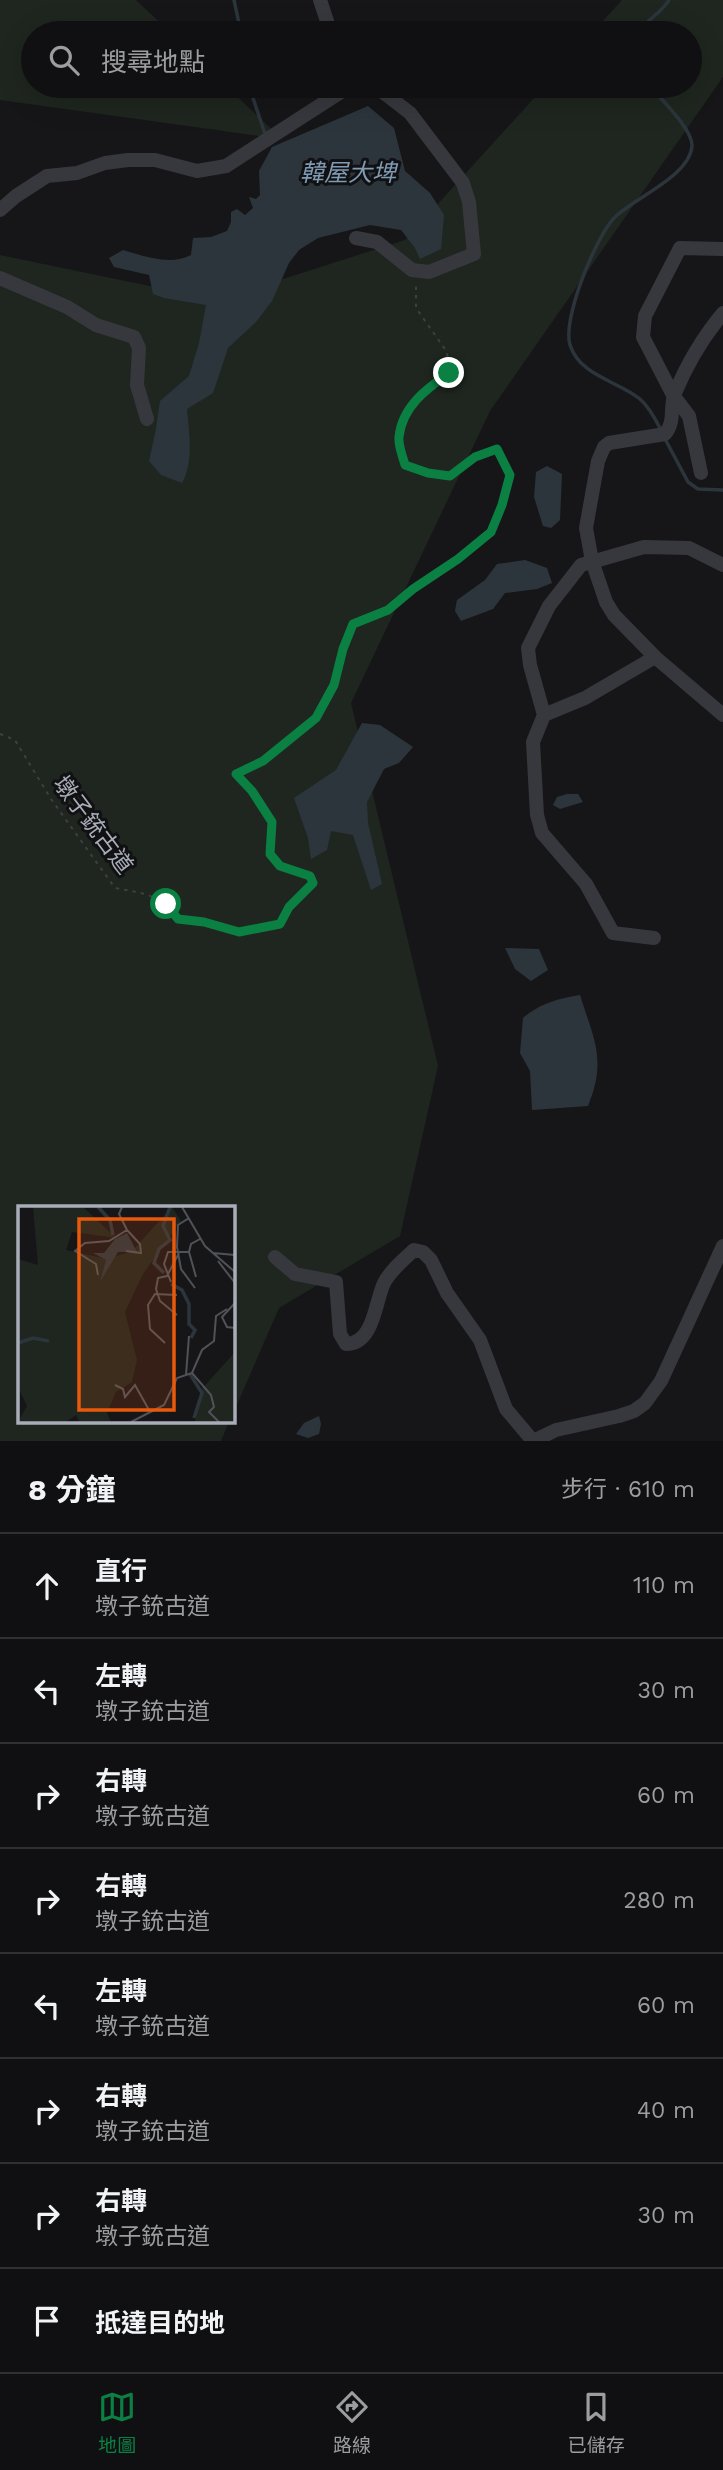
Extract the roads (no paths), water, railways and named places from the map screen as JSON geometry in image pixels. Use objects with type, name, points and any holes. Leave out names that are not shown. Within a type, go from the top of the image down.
[{"type":"lane","points":[[320,0],[327,21]]},
{"type":"lane","points":[[0,210],[47,176],[77,173],[105,163],[155,160],[197,172],[226,166],[332,98]]},
{"type":"lane","points":[[356,238],[377,242],[412,270],[417,271],[429,272],[474,254],[469,202],[463,183],[410,113],[391,98]]},
{"type":"lane","points":[[701,473],[688,416],[673,395],[643,337],[645,316],[680,248],[723,249]]},
{"type":"lane","points":[[0,278],[67,307],[96,325],[134,337],[139,348],[137,385],[146,419]]},
{"type":"lane","points":[[723,313],[705,334],[673,395],[671,426],[661,434],[623,440],[604,447],[598,461],[586,528],[592,561],[606,602],[614,615],[655,657],[723,715]]},
{"type":"lane","points":[[654,938],[613,933],[586,884],[542,833],[537,816],[533,742],[544,715],[528,649],[549,606],[581,565],[644,547],[689,548],[723,565]]},
{"type":"lane","points":[[544,715],[585,698],[655,657]]},
{"type":"lane","points":[[275,1258],[295,1273],[336,1282],[340,1334],[346,1344],[353,1344],[368,1330],[384,1283],[392,1271],[414,1250],[423,1252],[431,1260],[447,1293],[480,1340],[506,1409],[533,1441],[556,1430],[620,1416],[645,1403],[666,1371],[723,1246]]},
{"type":"water","name":"韓屋大埤","points":[[368,106],[394,128],[405,171],[430,193],[444,215],[441,249],[420,259],[401,230],[370,225],[318,238],[299,250],[289,263],[272,301],[256,322],[228,348],[213,393],[187,409],[189,457],[182,483],[161,475],[149,461],[160,401],[189,376],[206,305],[153,294],[149,275],[114,267],[109,258],[123,250],[166,260],[191,255],[193,238],[211,237],[227,231],[231,212],[237,209],[245,215],[253,208],[249,197],[256,199],[260,195],[259,171],[272,147]]},
{"type":"water","points":[[547,466],[562,474],[560,520],[551,528],[543,526],[534,497],[536,472]]},
{"type":"water","points":[[525,560],[547,568],[552,583],[537,589],[505,593],[493,609],[461,621],[455,611],[457,600],[485,580],[497,564]]},
{"type":"water","points":[[362,723],[380,725],[413,747],[399,763],[384,769],[367,802],[368,823],[382,884],[371,890],[353,835],[331,831],[327,850],[311,859],[308,838],[294,798],[336,770]]},
{"type":"water","points":[[578,794],[583,802],[560,809],[553,805],[557,797]]},
{"type":"water","points":[[505,948],[539,949],[548,970],[531,981],[515,969]]},
{"type":"water","points":[[580,995],[594,1038],[598,1063],[594,1090],[588,1106],[532,1110],[530,1071],[520,1053],[523,1018],[550,1002]]},
{"type":"water","points":[[319,1416],[319,1434],[308,1438],[296,1434],[304,1423]]},
{"type":"waterway","points":[[234,0],[238,21]]},
{"type":"waterway","points":[[649,21],[669,0]]},
{"type":"waterway","points":[[253,98],[266,137]]},
{"type":"waterway","points":[[661,98],[676,115],[691,139],[689,157],[672,177],[624,210],[607,227],[582,278],[569,333],[570,345],[582,364],[640,399],[661,430]]},
{"type":"waterway","points":[[664,437],[688,482],[698,489],[723,490]]}]
